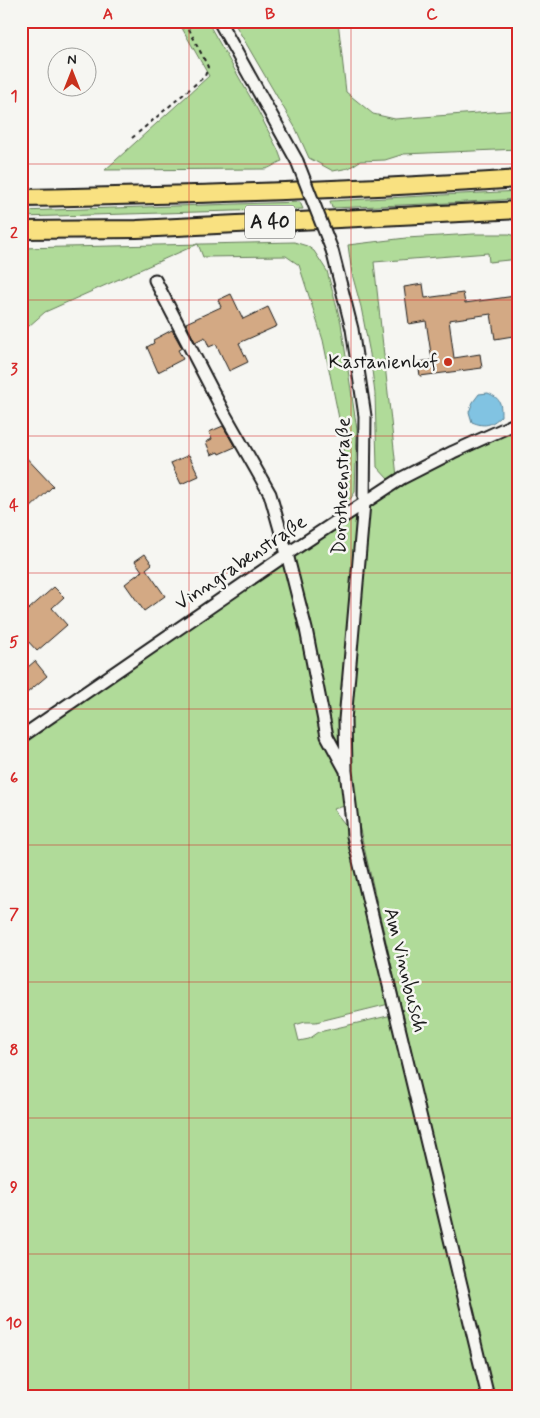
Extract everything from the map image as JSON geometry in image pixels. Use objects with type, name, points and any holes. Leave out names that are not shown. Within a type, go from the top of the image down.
[{"type":"highway","name":"A 40","points":[[21,198],[418,186],[519,179]]},
{"type":"highway","name":"A 40","points":[[21,230],[137,229],[519,210]]},
{"type":"street","name":"Dorotheenstraße","points":[[219,21],[297,160],[332,250],[352,329],[365,416],[364,503],[345,720],[346,771]]},
{"type":"street","points":[[155,280],[224,413],[270,494],[287,554]]},
{"type":"street","name":"Vinngrabenstraße","points":[[21,738],[287,554],[402,478],[519,422]]},
{"type":"street","name":"Am Vinnbusch","points":[[287,554],[306,629],[327,736],[346,771],[353,836],[488,1397]]},
{"type":"path","points":[[132,138],[205,76],[208,67],[185,21]]},
{"type":"green space","points":[[178,21],[207,21],[257,109],[282,161],[264,169],[105,170],[209,76]]},
{"type":"green space","points":[[233,21],[338,21],[346,92],[373,114],[395,119],[519,110],[519,149],[404,154],[385,160],[360,161],[349,168],[333,171],[309,158],[296,129]]},
{"type":"green space","points":[[519,191],[519,199],[449,203],[332,208],[330,201]]},
{"type":"green space","points":[[300,202],[303,209],[21,217],[21,211]]},
{"type":"green space","points":[[509,234],[519,237],[519,259],[489,262],[488,253],[374,262],[397,477],[388,479],[377,467],[375,394],[370,354],[361,307],[352,274],[348,245],[406,238]]},
{"type":"green space","points":[[294,242],[307,246],[314,251],[327,271],[341,323],[357,430],[355,492],[347,504],[344,443],[323,340],[299,265],[286,256],[203,257],[198,244]]},
{"type":"green space","points":[[198,244],[45,312],[21,333],[21,248]]},
{"type":"green space","points":[[519,428],[519,1397],[21,1397],[21,743],[185,628],[349,517],[358,514],[342,686],[342,752],[345,806],[333,809],[348,828],[389,1004],[316,1022],[305,1022],[295,1025],[299,1041],[309,1039],[319,1032],[392,1015],[432,1179],[441,1178],[354,804],[348,720],[366,514],[369,506],[376,499],[399,486]]},
{"type":"water","points":[[488,393],[496,397],[499,402],[501,416],[487,425],[472,422],[469,412],[473,402],[479,394]]},
{"type":"building","points":[[423,284],[425,298],[463,293],[465,303],[515,296],[517,312],[519,312],[519,335],[495,339],[491,314],[449,320],[454,358],[480,354],[482,368],[420,376],[418,362],[432,360],[426,321],[409,324],[404,287]]},
{"type":"building","points":[[231,294],[243,319],[268,307],[277,326],[239,343],[248,362],[229,371],[216,344],[209,347],[205,337],[195,342],[186,323],[221,307],[218,300]]},
{"type":"building","points":[[172,330],[182,348],[178,350],[183,359],[158,372],[147,347],[154,343],[153,340]]},
{"type":"building","points":[[223,426],[235,447],[219,454],[218,452],[211,455],[206,442],[212,439],[209,432]]},
{"type":"building","points":[[21,452],[53,486],[21,517]]},
{"type":"building","points":[[189,455],[199,476],[181,484],[171,463]]},
{"type":"building","points":[[145,554],[152,564],[146,569],[165,596],[144,611],[125,584],[142,571],[135,561]]},
{"type":"building","points":[[54,587],[64,597],[52,608],[67,625],[37,651],[26,639],[21,643],[21,616]]},
{"type":"building","points":[[35,661],[47,676],[21,698],[21,673]]},
{"type":"place","name":"Kastanienhof","points":[[448,362]]}]
